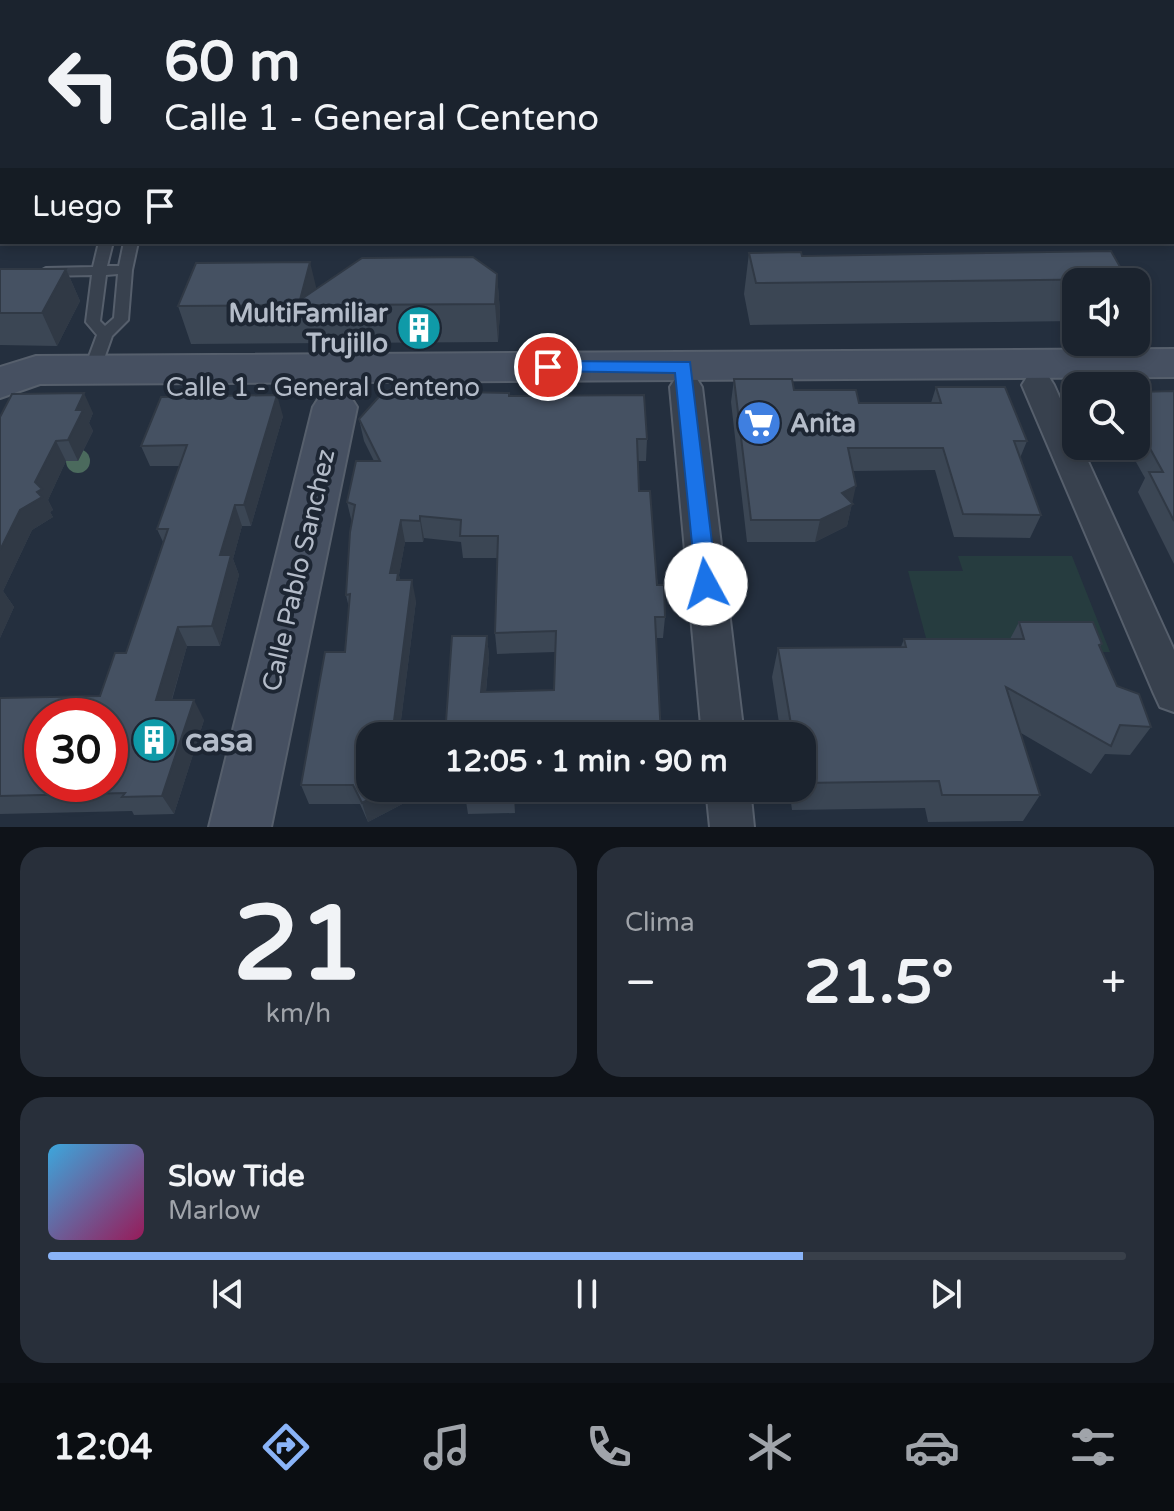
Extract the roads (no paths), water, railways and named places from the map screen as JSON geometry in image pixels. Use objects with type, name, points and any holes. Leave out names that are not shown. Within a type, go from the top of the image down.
[{"type":"main road","name":"Calle 1 - General Centeno","points":[[9,378],[99,352],[329,388],[521,377]]},
{"type":"main road","name":"Calle 1 - General Centeno","points":[[1033,374],[1174,363]]},
{"type":"main road","name":"Calle 1 - General Centeno","points":[[9,378],[329,388],[521,377],[846,375],[1033,374],[1174,383]]},
{"type":"main road","name":"Calle Pablo Sanchez","points":[[240,827],[329,388]]},
{"type":"street","points":[[1033,374],[1174,694]]},
{"type":"street","points":[[685,377],[722,722]]},
{"type":"street","points":[[729,802],[732,827]]},
{"type":"lane","points":[[99,352],[93,322],[106,244]]},
{"type":"lane","points":[[99,352],[121,320],[131,244]]},
{"type":"lane","points":[[28,272],[125,270]]},
{"type":"place","name":"MultiFamiliar Trujillo","points":[[419,328]]},
{"type":"place","name":"Anita","points":[[759,423]]},
{"type":"place","name":"casa","points":[[154,740]]}]
